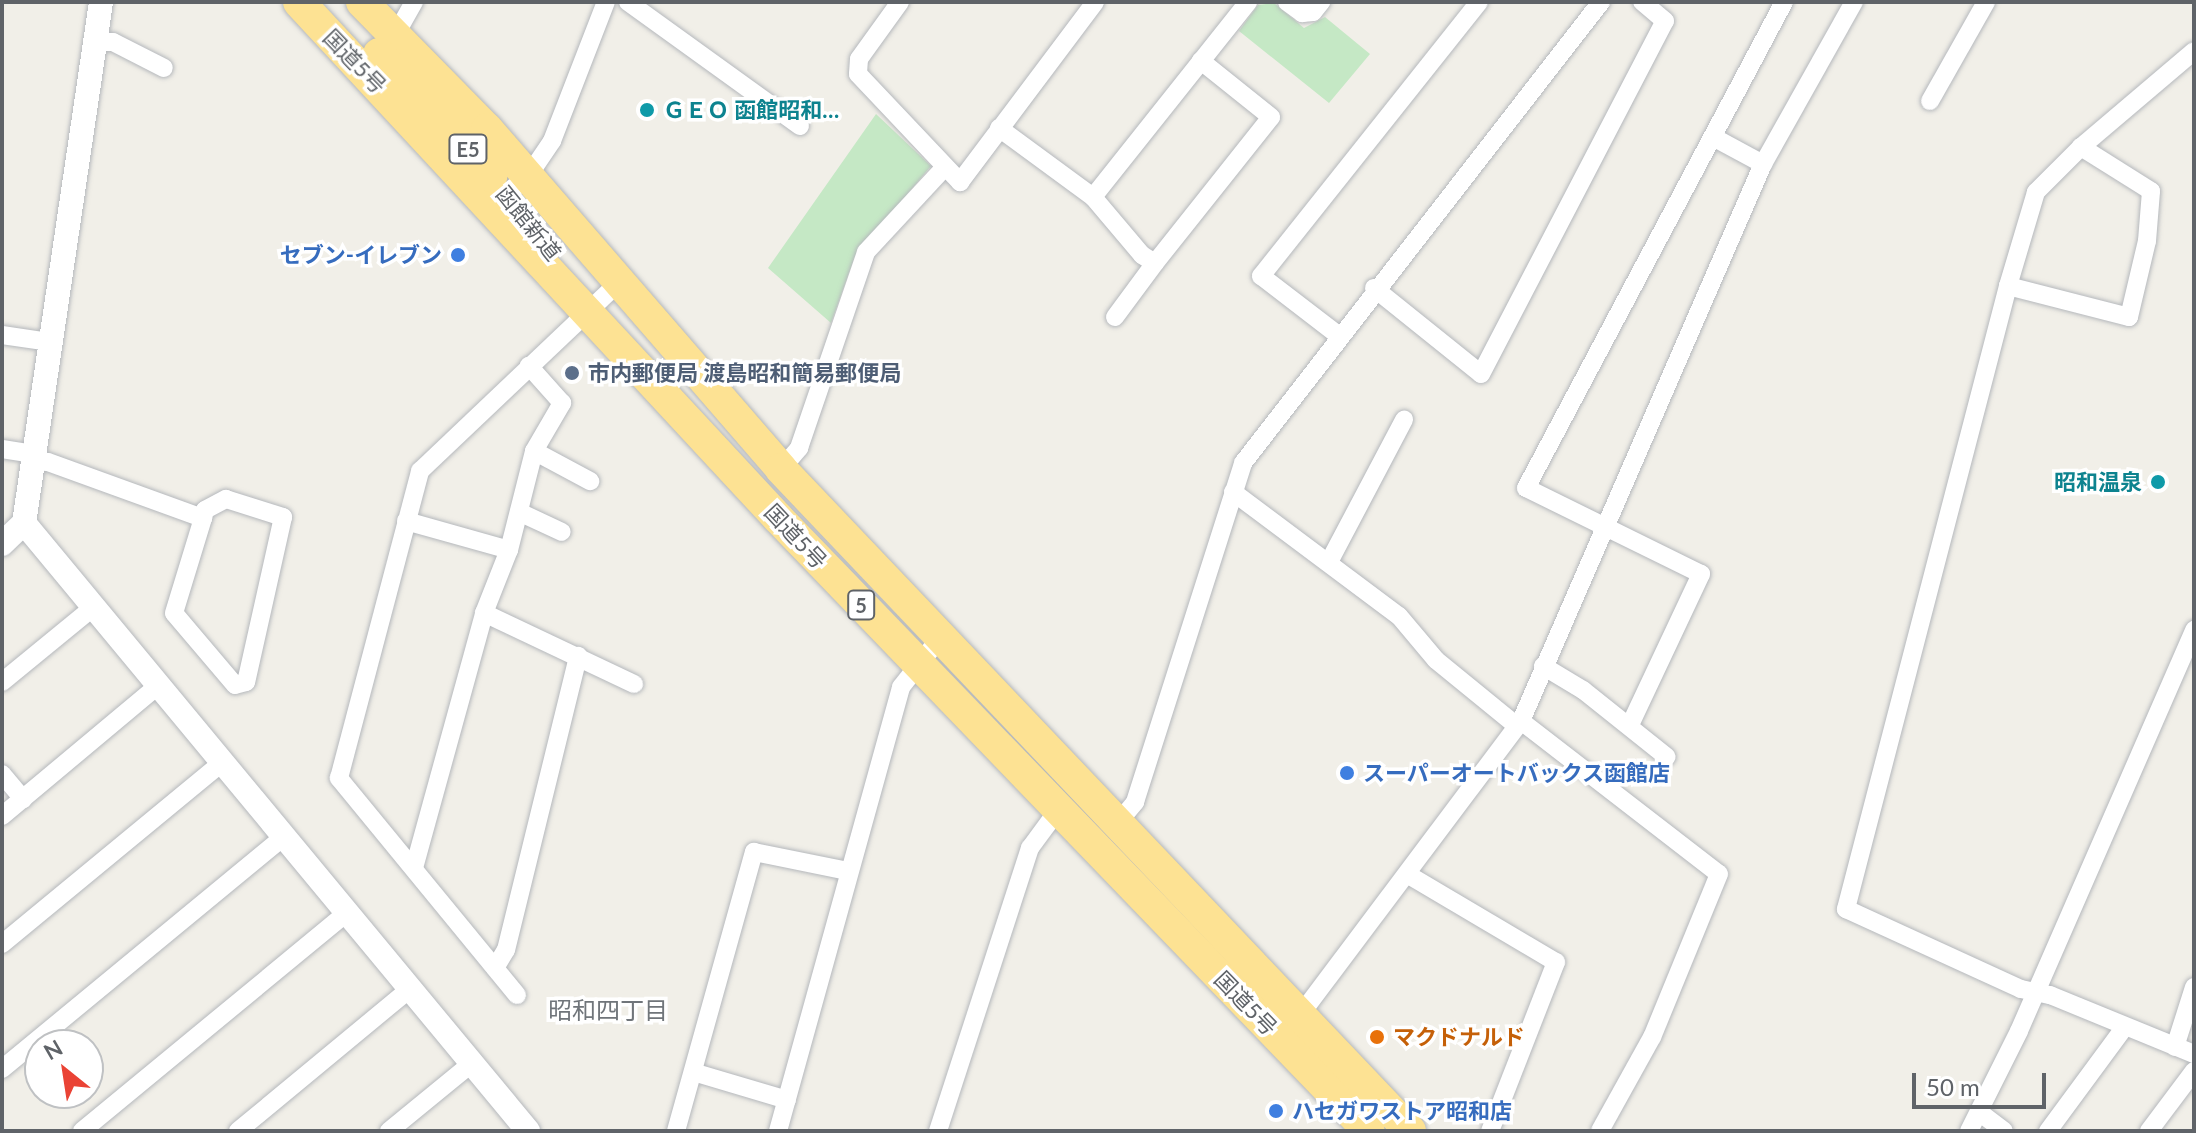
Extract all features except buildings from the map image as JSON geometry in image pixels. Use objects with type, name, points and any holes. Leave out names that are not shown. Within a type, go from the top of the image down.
[{"type":"highway","name":"国道5号","points":[[299,2],[380,54],[589,311],[1058,810],[1290,1027],[1410,1131]]},
{"type":"highway","name":"函館新道","points":[[328,2],[516,186],[572,275],[589,311]]},
{"type":"highway","name":"国道5号","points":[[362,2],[380,54]]},
{"type":"highway","name":"国道5号","points":[[516,186],[618,283],[781,469],[1116,825],[1290,1027],[1369,1131]]},
{"type":"street","points":[[2,544],[24,523],[101,2]]},
{"type":"street","points":[[380,54],[414,2]]},
{"type":"street","points":[[516,186],[552,141],[606,2]]},
{"type":"street","points":[[628,2],[800,126]]},
{"type":"street","points":[[900,2],[859,59],[858,74],[960,182],[1095,2]]},
{"type":"street","points":[[1093,197],[1248,2]]},
{"type":"street","points":[[1287,2],[1302,13],[1313,12],[1321,2]]},
{"type":"street","points":[[1338,335],[1261,276],[1479,2]]},
{"type":"street","points":[[1116,825],[1135,802],[1243,463],[1374,288],[1601,2]]},
{"type":"street","points":[[1374,288],[1481,374],[1665,21],[1642,2]]},
{"type":"street","points":[[1630,725],[1701,574],[1604,530],[1526,488],[1784,2]]},
{"type":"street","points":[[1290,1027],[1519,723],[1763,164],[1854,2]]},
{"type":"street","points":[[1930,101],[1986,2]]},
{"type":"street","points":[[95,42],[113,42],[164,68]]},
{"type":"street","points":[[2194,51],[2081,147],[2036,192],[2008,286],[1846,909],[2034,991],[2194,1054]]},
{"type":"street","points":[[1115,317],[1271,117],[1201,61]]},
{"type":"street","points":[[999,128],[1093,197],[1142,255],[1155,263]]},
{"type":"street","points":[[1713,137],[1763,164]]},
{"type":"street","points":[[2008,286],[2129,317],[2147,241],[2151,191],[2081,147]]},
{"type":"street","points":[[781,469],[799,448],[866,252],[945,167]]},
{"type":"street","points":[[517,995],[339,778],[420,471],[618,283]]},
{"type":"street","points":[[2,335],[50,342]]},
{"type":"street","points":[[414,868],[484,613],[509,550],[534,451],[562,403],[529,366]]},
{"type":"street","points":[[1329,562],[1404,420]]},
{"type":"street","points":[[2,449],[48,462],[203,518]]},
{"type":"street","points":[[534,451],[590,481]]},
{"type":"street","points":[[1233,492],[1399,616],[1436,660],[1719,874],[1652,1037],[1609,1128]]},
{"type":"street","points":[[226,499],[283,517],[246,682],[235,685],[174,613],[203,518],[205,510],[226,499]]},
{"type":"street","points":[[519,512],[562,532]]},
{"type":"street","points":[[406,521],[509,550]]},
{"type":"street","points":[[24,523],[528,1131]]},
{"type":"street","points":[[2,682],[95,606]]},
{"type":"street","points":[[484,613],[634,684]]},
{"type":"street","points":[[1969,1131],[2194,630]]},
{"type":"street","points":[[778,1131],[848,886],[847,871],[901,687],[939,639]]},
{"type":"street","points":[[495,968],[506,950],[578,656]]},
{"type":"street","points":[[1543,666],[1630,725],[1667,757]]},
{"type":"street","points":[[2,816],[160,684]]},
{"type":"street","points":[[2,944],[224,761]]},
{"type":"street","points":[[2,774],[23,799]]},
{"type":"street","points":[[938,1131],[1030,848],[1058,810]]},
{"type":"street","points":[[2,1069],[285,836]]},
{"type":"street","points":[[676,1131],[754,852],[847,871]]},
{"type":"street","points":[[1407,874],[1556,962],[1490,1131]]},
{"type":"street","points":[[82,1131],[348,912]]},
{"type":"street","points":[[2175,1047],[2194,987]]},
{"type":"street","points":[[238,1131],[411,988]]},
{"type":"street","points":[[2048,1131],[2124,1028]]},
{"type":"street","points":[[389,1131],[472,1063]]},
{"type":"street","points":[[2149,1131],[2194,1071]]},
{"type":"street","points":[[693,1072],[787,1100]]},
{"type":"street","points":[[1979,1112],[2004,1131]]},
{"type":"green space","points":[[1274,3],[1304,28],[1325,17],[1370,54],[1329,103],[1239,31],[1258,5]]},
{"type":"green space","points":[[876,114],[931,166],[855,256],[831,323],[768,268]]},
{"type":"place","name":"ＧＥＯ 函館昭和…","points":[[647,110]]},
{"type":"place","name":"セブン-イレブン","points":[[458,255]]},
{"type":"place","name":"市内郵便局 渡島昭和簡易郵便局","points":[[572,373]]},
{"type":"place","name":"昭和温泉","points":[[2158,482]]},
{"type":"place","name":"スーパーオートバックス函館店","points":[[1347,773]]},
{"type":"place","name":"マクドナルド","points":[[1377,1037]]},
{"type":"place","name":"ハセガワストア昭和店","points":[[1276,1111]]},
{"type":"district","name":"昭和四丁目","points":[[608,1010]]}]
